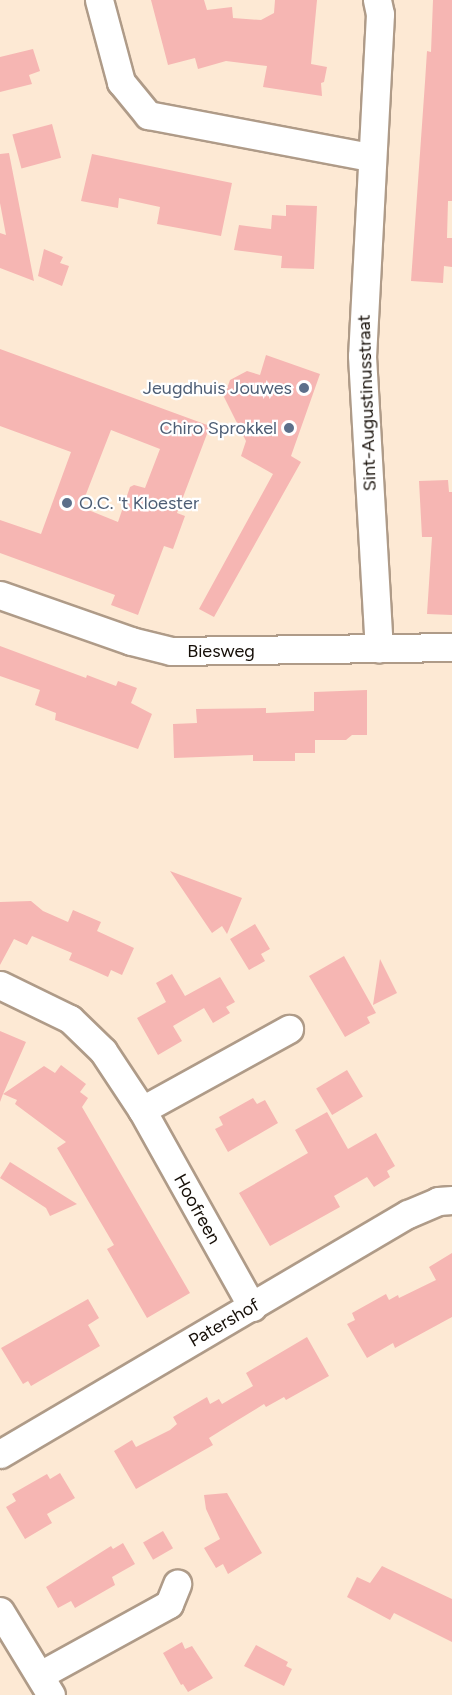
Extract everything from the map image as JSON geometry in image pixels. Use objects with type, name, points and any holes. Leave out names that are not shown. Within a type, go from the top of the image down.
[{"type":"street","points":[[99,0],[121,82],[148,115],[371,157]]},
{"type":"street","name":"Sint-Augustinusstraat","points":[[377,0],[380,14],[362,356],[379,649]]},
{"type":"street","name":"Biesweg","points":[[0,595],[131,641],[171,651],[452,647]]},
{"type":"street","name":"Hoofreen","points":[[0,985],[70,1019],[103,1051],[142,1110],[252,1307]]},
{"type":"street","points":[[142,1110],[289,1029]]},
{"type":"street","name":"Patershof","points":[[0,1454],[408,1214],[438,1201],[452,1200]]},
{"type":"street","points":[[0,1611],[45,1685],[169,1604],[177,1584]]},
{"type":"building","points":[[151,0],[204,0],[207,10],[232,7],[233,18],[261,20],[274,13],[275,0],[317,0],[311,64],[327,67],[324,82],[321,83],[322,96],[263,87],[267,66],[226,61],[198,69],[195,58],[168,65]]},
{"type":"building","points":[[433,0],[452,0],[452,201],[448,201],[447,238],[452,238],[452,267],[444,266],[443,283],[411,281],[427,51],[431,52]]},
{"type":"building","points":[[33,49],[40,71],[29,75],[32,84],[0,92],[0,57]]},
{"type":"building","points":[[52,124],[61,158],[21,168],[12,135]]},
{"type":"building","points":[[9,153],[34,281],[0,268],[0,233],[6,235],[0,203],[0,154]]},
{"type":"building","points":[[92,154],[232,183],[221,236],[157,224],[160,207],[119,198],[118,208],[81,201]]},
{"type":"building","points":[[286,205],[317,206],[314,269],[281,268],[282,256],[234,250],[239,225],[271,229],[272,215],[286,216]]},
{"type":"building","points":[[44,249],[63,257],[60,263],[69,266],[62,286],[38,276]]},
{"type":"building","points":[[0,349],[210,426],[177,513],[185,516],[173,549],[164,546],[138,615],[111,605],[115,595],[0,553],[0,520],[41,534],[71,452],[0,426]],"holes":[[[111,430],[160,449],[145,488],[134,485],[130,487],[118,522],[81,507]]]},
{"type":"building","points":[[266,355],[320,374],[291,456],[301,462],[214,617],[199,609],[273,474],[241,456],[246,441],[224,397],[230,380],[247,371],[260,375]]},
{"type":"building","points":[[448,480],[449,492],[452,492],[452,615],[427,614],[432,537],[422,537],[419,481]]},
{"type":"building","points":[[0,646],[86,678],[87,675],[116,686],[118,681],[137,688],[131,703],[152,714],[138,749],[55,720],[56,713],[35,705],[40,690],[0,676]]},
{"type":"building","points":[[367,690],[367,735],[352,735],[346,740],[315,740],[315,753],[295,753],[295,761],[253,761],[253,755],[174,758],[173,724],[197,723],[196,709],[266,708],[266,713],[314,711],[314,692]]},
{"type":"building","points":[[170,871],[242,898],[227,934],[222,926],[212,933]]},
{"type":"building","points":[[31,901],[43,911],[68,922],[73,910],[101,922],[97,931],[134,948],[122,975],[111,970],[108,977],[69,960],[72,953],[32,936],[27,945],[14,939],[0,965],[0,902]]},
{"type":"building","points":[[255,924],[270,949],[261,954],[265,961],[249,970],[230,939]]},
{"type":"building","points":[[344,956],[376,1013],[367,1017],[370,1023],[345,1037],[309,976]]},
{"type":"building","points":[[380,959],[397,993],[373,1005]]},
{"type":"building","points":[[172,974],[185,996],[220,977],[235,1002],[226,1007],[230,1013],[213,1023],[204,1008],[173,1026],[182,1041],[158,1055],[137,1018],[166,1002],[156,983]]},
{"type":"building","points":[[0,1031],[26,1042],[0,1102]]},
{"type":"building","points":[[61,1065],[86,1084],[80,1092],[88,1098],[82,1107],[190,1293],[147,1318],[107,1249],[114,1245],[57,1148],[66,1142],[15,1104],[17,1100],[3,1094],[44,1066],[55,1073]]},
{"type":"building","points":[[347,1070],[363,1097],[332,1115],[316,1089]]},
{"type":"building","points":[[253,1098],[257,1104],[265,1100],[278,1123],[228,1152],[215,1129],[223,1125],[219,1117]]},
{"type":"building","points":[[327,1112],[348,1149],[376,1133],[395,1166],[387,1171],[390,1177],[374,1187],[367,1177],[334,1196],[340,1207],[270,1246],[239,1193],[308,1153],[295,1130]]},
{"type":"building","points":[[10,1162],[77,1204],[50,1216],[46,1208],[0,1178]]},
{"type":"building","points":[[452,1253],[452,1317],[395,1348],[393,1343],[367,1358],[347,1324],[355,1320],[352,1313],[386,1294],[389,1300],[398,1295],[399,1298],[436,1280],[429,1267]]},
{"type":"building","points":[[88,1299],[99,1318],[88,1325],[100,1346],[31,1386],[28,1381],[23,1384],[1,1348]]},
{"type":"building","points":[[307,1337],[329,1376],[286,1400],[284,1397],[266,1407],[264,1404],[209,1438],[213,1445],[136,1489],[114,1451],[132,1440],[136,1447],[170,1430],[177,1424],[173,1417],[207,1397],[210,1404],[219,1399],[222,1404],[253,1386],[246,1373]]},
{"type":"building","points":[[60,1473],[75,1498],[47,1514],[52,1523],[25,1539],[6,1507],[16,1501],[12,1494],[47,1474],[50,1479]]},
{"type":"building","points":[[227,1493],[262,1553],[228,1574],[223,1564],[216,1568],[204,1548],[220,1539],[206,1509],[204,1495]]},
{"type":"building","points":[[163,1531],[173,1548],[153,1560],[143,1542]]},
{"type":"building","points":[[123,1543],[135,1564],[112,1577],[115,1585],[75,1608],[71,1601],[58,1608],[46,1587],[111,1546],[113,1549]]},
{"type":"building","points":[[382,1566],[452,1599],[452,1642],[394,1613],[390,1620],[347,1597],[357,1577],[370,1583]]},
{"type":"building","points":[[182,1642],[185,1649],[192,1646],[213,1678],[188,1692],[183,1684],[181,1685],[163,1653]]},
{"type":"building","points":[[256,1645],[288,1662],[286,1666],[292,1669],[284,1686],[244,1666]]},
{"type":"place","name":"Jeugdhuis Jouwes","points":[[304,388]]},
{"type":"place","name":"Chiro Sprokkel","points":[[289,428]]},
{"type":"place","name":"O.C. 't Kloester","points":[[67,503]]}]
